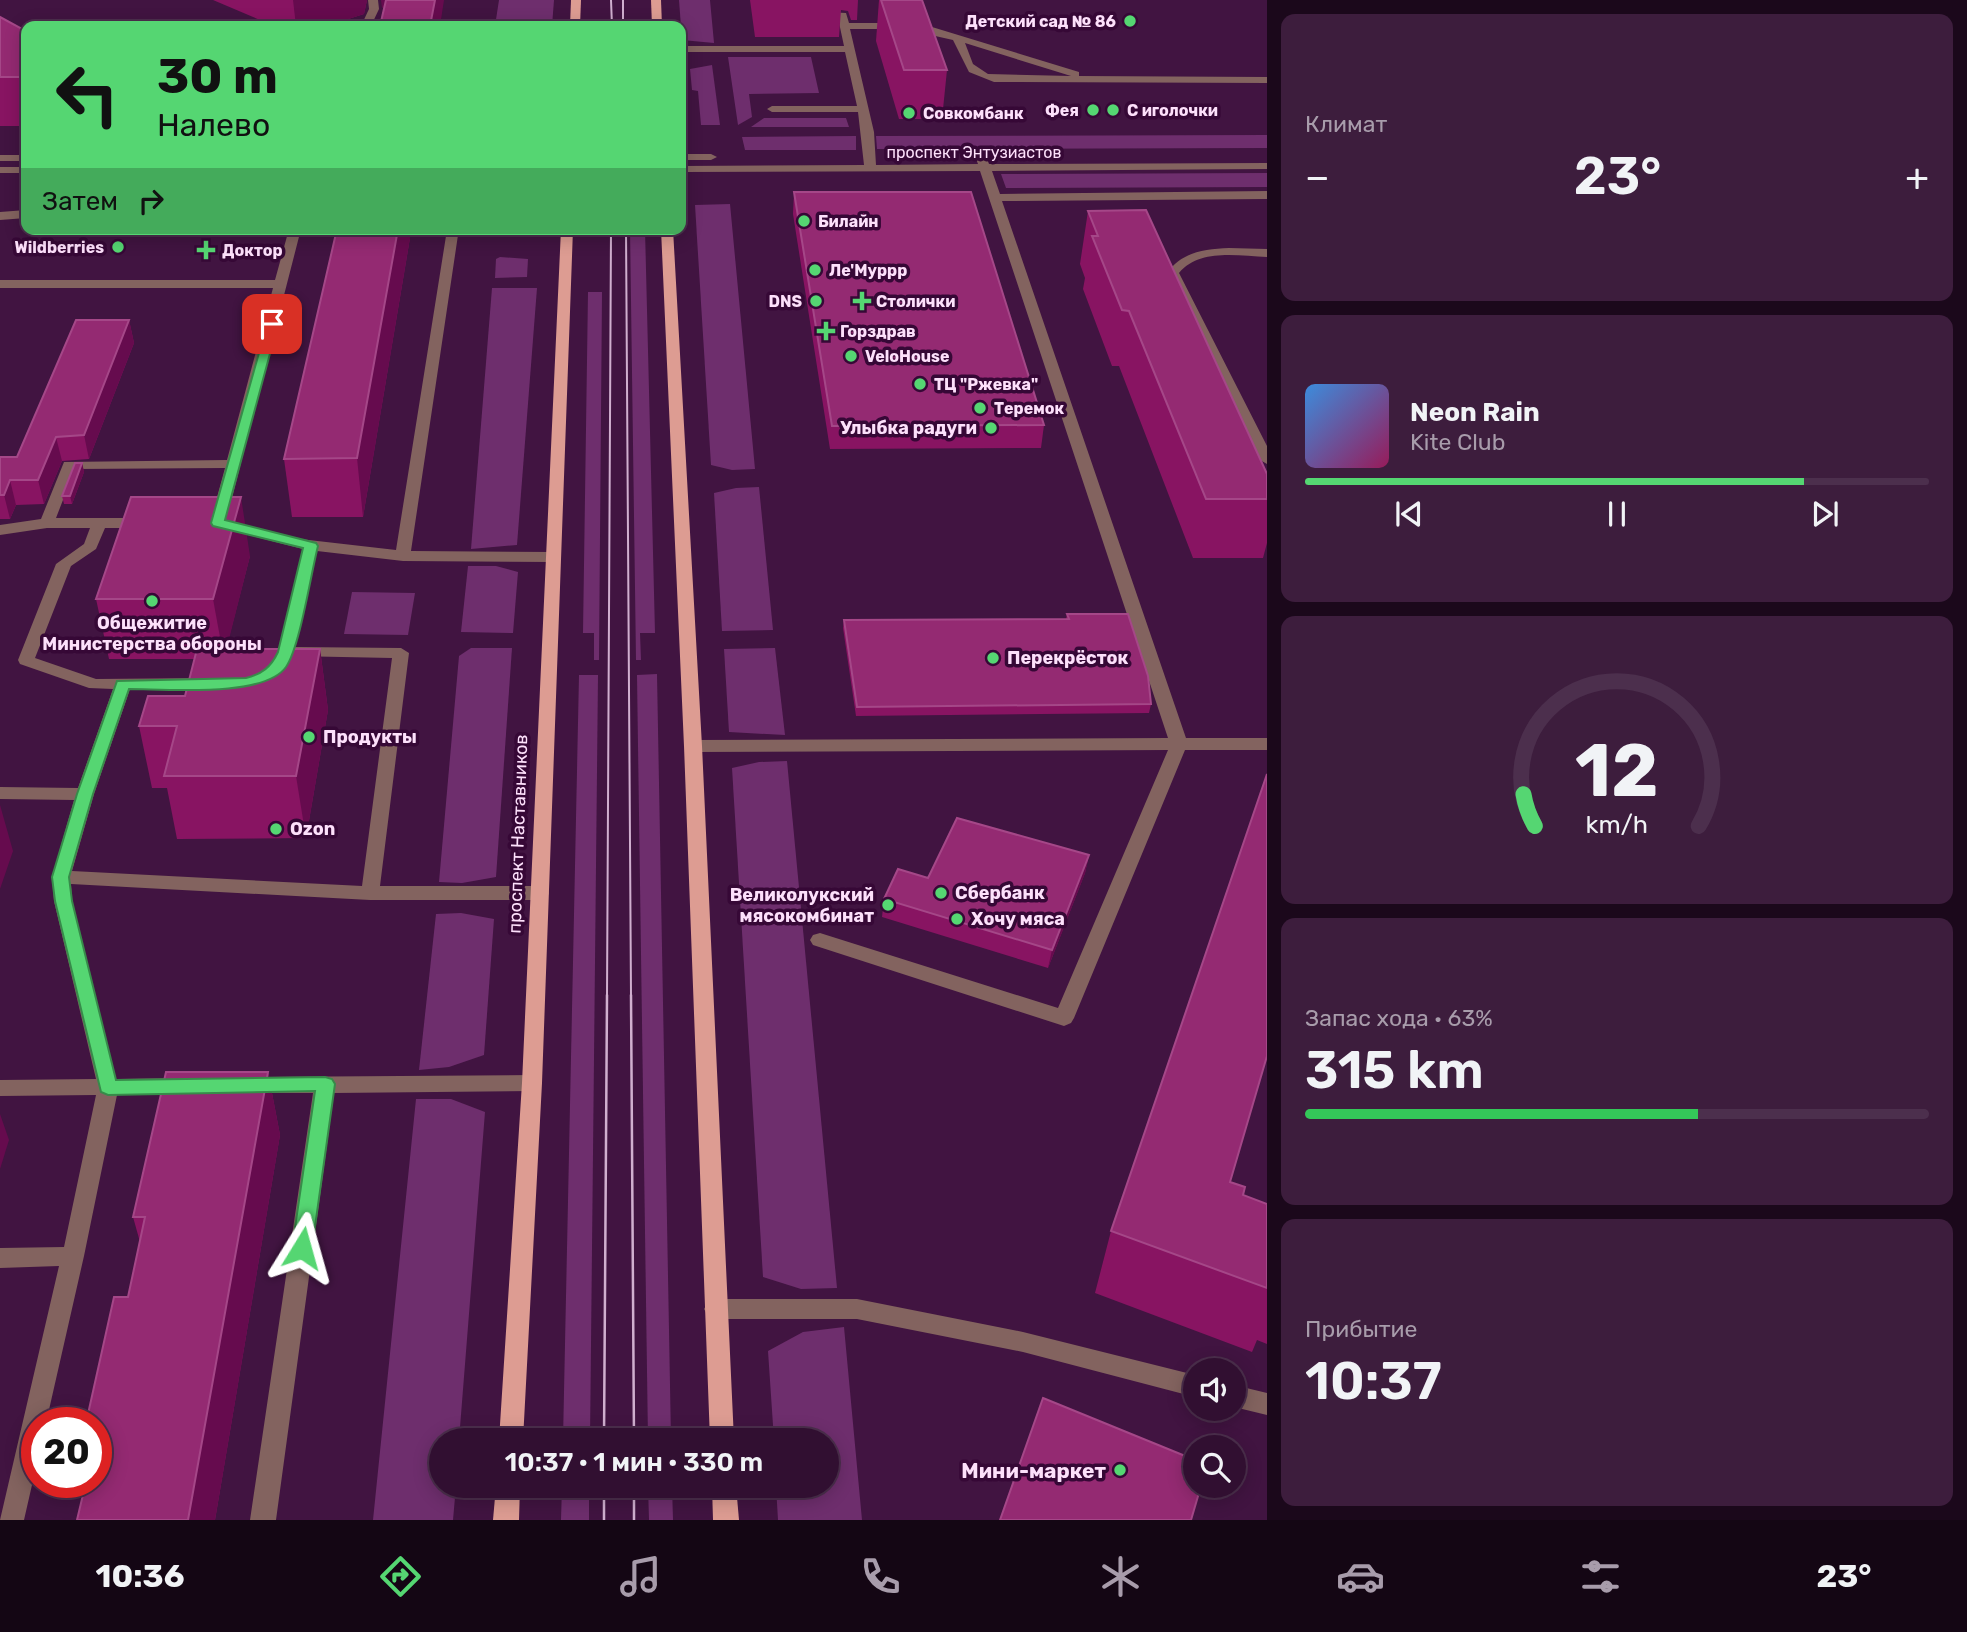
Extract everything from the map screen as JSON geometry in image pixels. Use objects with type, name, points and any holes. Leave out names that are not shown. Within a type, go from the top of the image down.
[{"type":"main road","points":[[575,21],[576,0]]},
{"type":"main road","points":[[656,0],[657,21]]},
{"type":"main road","name":"проспект Наставников","points":[[512,1428],[532,1083],[567,235]]},
{"type":"main road","points":[[667,235],[693,746],[721,1428]]},
{"type":"main road","points":[[506,1520],[507,1498]]},
{"type":"main road","points":[[725,1498],[726,1520]]},
{"type":"street","points":[[368,21],[374,9],[373,0]]},
{"type":"street","points":[[819,0],[822,15],[842,15],[868,132],[869,162]]},
{"type":"street","points":[[844,26],[904,26],[957,37],[1091,79]]},
{"type":"street","points":[[957,37],[971,72],[994,79],[1267,80]]},
{"type":"street","points":[[686,49],[850,49]]},
{"type":"street","points":[[772,108],[863,109]]},
{"type":"street","name":"проспект Энтузиастов","points":[[983,162],[1267,155]]},
{"type":"street","name":"проспект Энтузиастов","points":[[686,157],[1267,166]]},
{"type":"street","points":[[0,158],[21,158]]},
{"type":"street","name":"проспект Энтузиастов","points":[[686,169],[869,162]]},
{"type":"street","points":[[820,940],[1064,1018],[1179,744],[983,162]]},
{"type":"street","points":[[0,170],[21,170]]},
{"type":"street","points":[[995,198],[1267,195]]},
{"type":"street","points":[[0,216],[21,214]]},
{"type":"street","points":[[293,235],[235,464],[211,523],[311,546],[403,556],[553,557]]},
{"type":"street","points":[[403,556],[452,235]]},
{"type":"street","points":[[1267,253],[1191,256],[1178,263],[1173,273],[1267,460]]},
{"type":"street","points":[[0,284],[281,284]]},
{"type":"street","points":[[47,523],[69,465],[235,464]]},
{"type":"street","points":[[0,530],[47,523],[165,523]]},
{"type":"street","points":[[99,523],[91,545],[64,564],[26,660],[95,684],[233,683]]},
{"type":"street","points":[[264,678],[279,666],[286,652],[311,546]]},
{"type":"street","points":[[286,652],[401,653],[370,893]]},
{"type":"street","points":[[11,1520],[73,1256],[108,1087],[63,901],[61,877],[85,794],[123,685]]},
{"type":"street","points":[[693,746],[1267,744]]},
{"type":"street","points":[[0,793],[85,794]]},
{"type":"street","points":[[61,877],[370,893],[540,893]]},
{"type":"street","points":[[230,1085],[532,1083]]},
{"type":"street","points":[[263,1520],[325,1084]]},
{"type":"street","points":[[0,1088],[203,1086]]},
{"type":"street","points":[[0,1258],[73,1256]]},
{"type":"street","points":[[716,1310],[857,1309],[1023,1342],[1183,1383]]},
{"type":"street","points":[[1246,1399],[1267,1404]]},
{"type":"shaded area","points":[[499,0],[554,0],[552,21],[496,21]]},
{"type":"shaded area","points":[[679,0],[710,0],[714,43],[686,40],[686,21],[681,21]]},
{"type":"shaded area","points":[[728,57],[811,57],[819,93],[749,94],[752,117],[738,125]]},
{"type":"shaded area","points":[[712,65],[720,125],[701,125],[698,91],[692,90],[690,69]]},
{"type":"shaded area","points":[[764,118],[846,118],[849,127],[751,127]]},
{"type":"shaded area","points":[[1267,135],[1267,148],[877,149],[876,136]]},
{"type":"shaded area","points":[[856,136],[856,150],[745,150],[742,137]]},
{"type":"shaded area","points":[[1267,173],[1267,187],[1006,188],[1001,174]]},
{"type":"shaded area","points":[[730,204],[755,469],[732,470],[711,465],[695,205]]},
{"type":"shaded area","points":[[630,235],[645,235],[655,633],[640,633],[641,660],[636,660]]},
{"type":"shaded area","points":[[496,259],[528,259],[527,277],[495,278]]},
{"type":"shaded area","points":[[492,288],[537,288],[517,545],[471,549]]},
{"type":"shaded area","points":[[588,292],[602,292],[599,660],[594,660],[594,633],[583,633]]},
{"type":"shaded area","points":[[759,487],[773,630],[722,631],[714,493]]},
{"type":"shaded area","points":[[468,566],[496,566],[518,572],[513,633],[461,632]]},
{"type":"shaded area","points":[[352,592],[415,593],[408,635],[344,634]]},
{"type":"shaded area","points":[[471,648],[512,648],[496,877],[462,883],[439,882],[459,656]]},
{"type":"shaded area","points":[[775,648],[785,735],[729,732],[724,649]]},
{"type":"shaded area","points":[[657,674],[671,1428],[648,1428],[637,675]]},
{"type":"shaded area","points":[[579,675],[598,675],[590,1428],[563,1428]]},
{"type":"shaded area","points":[[787,761],[837,1288],[801,1289],[763,1277],[732,768],[759,762]]},
{"type":"shaded area","points":[[461,913],[494,919],[484,1055],[449,1067],[419,1070],[436,914]]},
{"type":"shaded area","points":[[416,1099],[451,1099],[485,1112],[460,1428],[429,1428],[429,1498],[455,1498],[453,1520],[373,1520]]},
{"type":"shaded area","points":[[844,1327],[862,1520],[778,1520],[777,1498],[839,1498],[839,1428],[773,1428],[768,1351],[803,1332]]},
{"type":"shaded area","points":[[562,1498],[589,1498],[589,1520],[561,1520]]},
{"type":"shaded area","points":[[648,1498],[672,1498],[673,1520],[649,1520]]},
{"type":"building","points":[[386,0],[435,0],[431,21],[381,21]]},
{"type":"building","points":[[881,0],[922,0],[947,70],[904,70]]},
{"type":"building","points":[[0,17],[21,28],[21,77],[0,77]]},
{"type":"building","name":"ТЦ \"Ржевка\"","points":[[794,192],[971,192],[1044,425],[832,426]]},
{"type":"building","points":[[1146,210],[1267,474],[1267,499],[1206,499],[1129,311],[1122,310],[1092,236],[1098,236],[1088,211]]},
{"type":"building","points":[[336,235],[397,235],[357,458],[284,459]]},
{"type":"building","points":[[76,320],[129,320],[84,435],[56,437],[38,480],[10,480],[4,495],[0,495],[0,457],[17,457]]},
{"type":"building","points":[[75,463],[82,463],[70,496],[62,496]]},
{"type":"building","points":[[131,497],[241,497],[213,599],[96,599]]},
{"type":"building","name":"Перекрёсток","points":[[1067,614],[1128,614],[1148,676],[1151,704],[857,707],[844,620],[1069,619]]},
{"type":"building","points":[[197,649],[320,649],[296,776],[164,776],[177,726],[139,726],[148,696],[185,696]]},
{"type":"building","points":[[1267,774],[1267,1056],[1230,1182],[1245,1187],[1243,1195],[1267,1204],[1267,1288],[1111,1231]]},
{"type":"building","points":[[957,818],[1089,855],[1052,950],[884,899],[898,869],[928,878]]},
{"type":"building","points":[[166,1072],[268,1072],[188,1520],[77,1520],[82,1498],[112,1498],[112,1407],[90,1407],[114,1297],[128,1297],[145,1217],[133,1217]]},
{"type":"building","points":[[1043,1398],[1183,1455],[1183,1498],[1197,1498],[1191,1520],[1000,1520]]},
{"type":"tram line","points":[[611,0],[612,21]]},
{"type":"tram line","points":[[623,0],[623,21]]},
{"type":"tram line","points":[[607,997],[611,235]]},
{"type":"tram line","points":[[626,235],[631,997]]},
{"type":"tram line","points":[[604,1428],[607,995]]},
{"type":"tram line","points":[[631,995],[634,1428]]},
{"type":"tram line","points":[[604,1498],[604,1520]]},
{"type":"tram line","points":[[634,1498],[634,1520]]},
{"type":"place","name":"Детский сад № 86","points":[[1130,21]]},
{"type":"place","name":"Фея","points":[[1093,110]]},
{"type":"place","name":"С иголочки","points":[[1113,110]]},
{"type":"place","name":"Совкомбанк","points":[[909,113]]},
{"type":"place","name":"Билайн","points":[[804,221]]},
{"type":"place","name":"Wildberries","points":[[118,247]]},
{"type":"place","name":"Доктор","points":[[206,250]]},
{"type":"place","name":"Ле'Муррр","points":[[815,270]]},
{"type":"place","name":"DNS","points":[[816,301]]},
{"type":"place","name":"Столички","points":[[862,301]]},
{"type":"place","name":"Горздрав","points":[[826,331]]},
{"type":"place","name":"VeloHouse","points":[[851,356]]},
{"type":"place","name":"ТЦ \"Ржевка\"","points":[[920,384]]},
{"type":"place","name":"Теремок","points":[[980,408]]},
{"type":"place","name":"Улыбка радуги","points":[[991,428]]},
{"type":"place","name":"Общежитие Министерства обороны","points":[[152,601]]},
{"type":"place","name":"Перекрёсток","points":[[993,658]]},
{"type":"place","name":"Продукты","points":[[309,737]]},
{"type":"place","name":"Ozon","points":[[276,829]]},
{"type":"place","name":"Сбербанк","points":[[941,893]]},
{"type":"place","name":"Великолукский мясокомбинат","points":[[888,905]]},
{"type":"place","name":"Хочу мяса","points":[[957,919]]},
{"type":"place","name":"Мини-маркет","points":[[1120,1470]]},
{"type":"route","points":[[272,324],[218,523],[311,546],[286,652],[279,666],[264,678],[247,683],[123,685],[85,794],[61,877],[63,901],[108,1087],[325,1084],[302,1248]]}]
